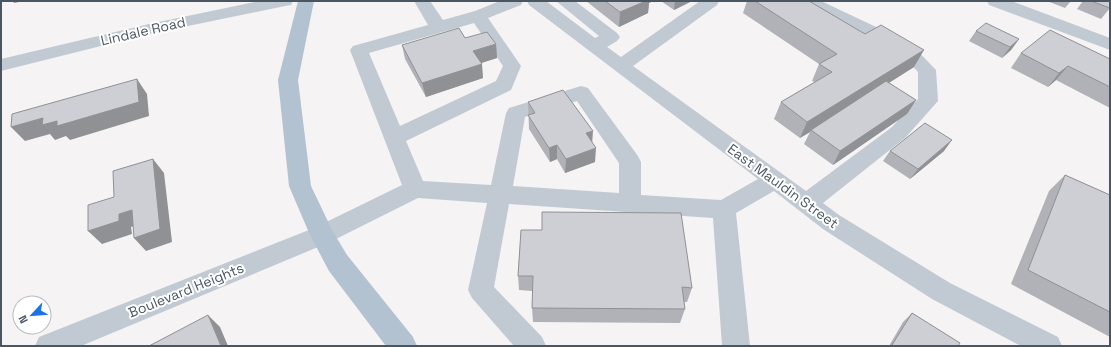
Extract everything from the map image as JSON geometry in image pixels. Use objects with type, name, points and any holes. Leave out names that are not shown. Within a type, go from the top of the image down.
[{"type":"main road","points":[[306,1],[288,80],[300,186],[322,235],[338,263],[403,346]]},
{"type":"street","name":"Lindale Road","points":[[1,65],[149,29],[285,1]]},
{"type":"street","points":[[422,1],[438,27]]},
{"type":"street","points":[[515,1],[478,16],[359,50],[415,190],[500,194],[724,209],[775,180]]},
{"type":"street","name":"East Mauldin Street","points":[[535,1],[602,42],[620,66],[831,222],[941,290],[1048,346]]},
{"type":"street","points":[[564,1],[602,42],[631,41],[647,48]]},
{"type":"street","points":[[620,66],[711,1]]},
{"type":"street","points":[[806,204],[899,132],[928,101],[927,70],[904,47],[807,1]]},
{"type":"street","points":[[995,1],[1110,44]]},
{"type":"street","points":[[395,137],[504,84],[512,66],[478,16]]},
{"type":"street","points":[[532,346],[481,290],[516,113],[581,93],[630,162],[630,202]]},
{"type":"street","name":"Boulevard Heights","points":[[49,346],[322,235],[415,190]]},
{"type":"street","points":[[724,209],[736,346]]},
{"type":"building","points":[[605,1],[646,1],[620,12]]},
{"type":"building","points":[[755,1],[809,1],[865,34],[881,25],[924,50],[807,122],[781,102],[832,72],[819,64],[837,54]]},
{"type":"building","points":[[1091,1],[1110,1],[1110,8]]},
{"type":"building","points":[[986,23],[1019,39],[1010,47],[976,31]]},
{"type":"building","points":[[459,28],[465,38],[487,32],[496,44],[473,51],[482,64],[422,83],[402,45]]},
{"type":"building","points":[[1050,30],[1110,59],[1110,87],[1068,66],[1059,73],[1021,53]]},
{"type":"building","points":[[137,79],[139,102],[57,126],[57,121],[42,125],[43,118],[11,127],[12,114]]},
{"type":"building","points":[[886,81],[916,100],[840,151],[811,130]]},
{"type":"building","points":[[563,90],[593,131],[586,133],[596,148],[566,159],[557,145],[549,148],[528,115],[535,113],[528,102]]},
{"type":"building","points":[[925,123],[952,140],[918,169],[890,151]]},
{"type":"building","points":[[153,159],[160,229],[134,238],[132,210],[119,214],[119,221],[88,231],[88,205],[114,197],[113,171]]},
{"type":"building","points":[[1065,175],[1110,195],[1110,312],[1028,270]]},
{"type":"building","points":[[542,212],[681,213],[692,288],[682,287],[685,309],[532,308],[533,276],[518,276],[521,230],[542,230]]},
{"type":"building","points":[[912,313],[960,343],[958,346],[893,346],[892,345]]},
{"type":"building","points":[[208,315],[221,346],[149,346]]}]
